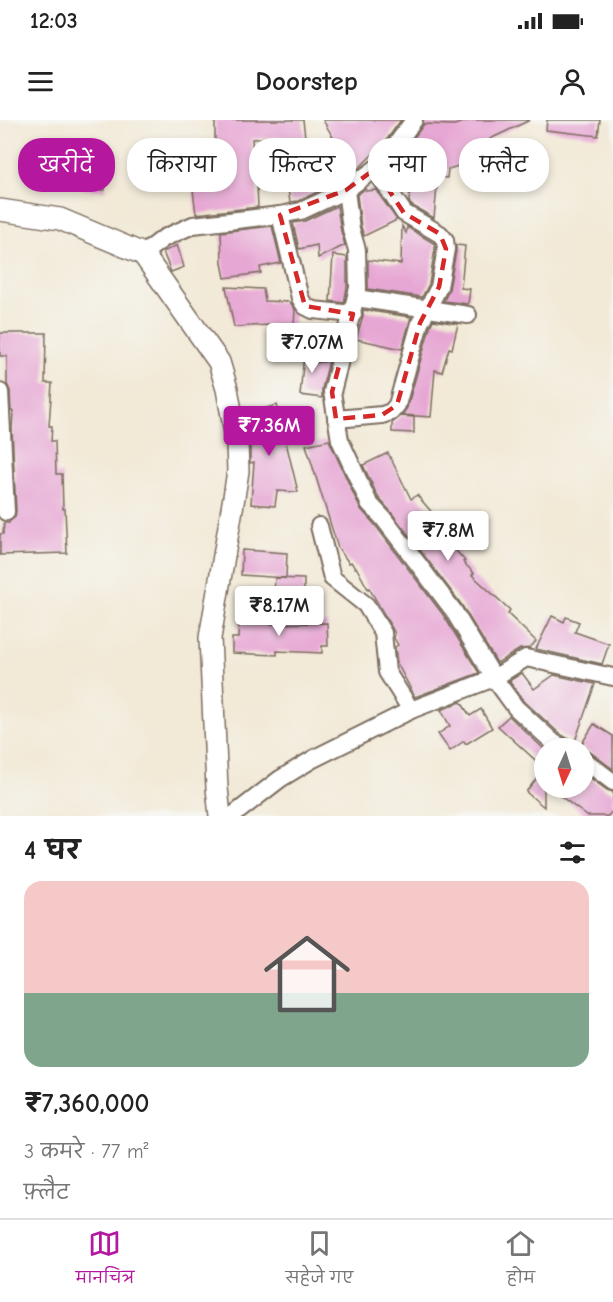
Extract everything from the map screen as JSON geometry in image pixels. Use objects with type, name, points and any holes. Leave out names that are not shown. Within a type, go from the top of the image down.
[{"type":"street","points":[[401,138],[414,120]]},
{"type":"street","points":[[143,254],[164,238],[193,225],[301,211],[342,192]]},
{"type":"street","points":[[346,192],[351,229],[357,250],[358,288],[332,392],[340,440],[369,503],[453,610],[494,678],[516,708],[550,738]]},
{"type":"street","points":[[336,419],[382,415],[391,412],[397,405],[420,323],[439,287],[446,249],[445,240],[440,234],[404,213],[390,192]]},
{"type":"street","points":[[0,210],[60,219],[143,254],[219,362],[228,389],[237,443],[238,471],[210,638],[220,816]]},
{"type":"street","points":[[280,215],[300,298],[305,306],[313,310],[354,306],[426,309],[468,315]]},
{"type":"street","points":[[0,392],[6,512]]},
{"type":"street","points":[[319,526],[332,578],[366,605],[383,633],[387,672],[407,712]]},
{"type":"street","points":[[232,816],[298,768],[407,712],[494,678],[526,658],[613,677]]},
{"type":"street","points":[[594,768],[613,782]]},
{"type":"highlighted area","points":[[375,169],[404,213],[440,234],[446,249],[439,287],[420,323],[397,405],[382,415],[336,419],[332,392],[353,314],[305,306],[280,215],[346,190]]},
{"type":"building","points":[[215,120],[303,120],[305,138],[249,138],[249,192],[257,192],[258,207],[196,214],[193,192],[237,192],[237,138],[215,138]]},
{"type":"building","points":[[323,120],[401,120],[388,138],[368,138],[368,159],[356,170],[356,138],[333,138]]},
{"type":"building","points":[[471,120],[530,120],[492,138],[459,138],[459,166],[448,169],[447,178],[447,138],[414,138],[424,124],[454,125]]},
{"type":"building","points":[[547,120],[600,120],[598,136],[546,130]]},
{"type":"building","points":[[365,189],[368,192],[377,192],[397,220],[364,236],[357,195]]},
{"type":"building","points":[[288,192],[317,192],[298,201],[290,202]]},
{"type":"building","points":[[410,192],[437,192],[434,218],[411,205]]},
{"type":"building","points":[[337,206],[345,245],[318,258],[317,245],[299,249],[293,223],[305,221]]},
{"type":"building","points":[[272,226],[281,263],[260,267],[261,273],[225,278],[221,232]]},
{"type":"building","points":[[402,226],[406,233],[407,227],[435,244],[429,284],[422,297],[368,289],[368,260],[401,264]]},
{"type":"building","points":[[177,245],[184,267],[171,272],[163,252]]},
{"type":"building","points":[[456,245],[465,246],[461,288],[470,289],[468,304],[444,301],[449,289]]},
{"type":"building","points":[[333,255],[347,257],[347,287],[344,303],[330,301]]},
{"type":"building","points":[[226,287],[263,289],[265,301],[290,302],[295,309],[294,326],[234,327]]},
{"type":"building","points":[[363,310],[411,317],[402,349],[356,339]]},
{"type":"building","points":[[433,320],[458,324],[452,349],[449,348],[442,372],[435,370],[431,417],[402,415],[407,408]]},
{"type":"building","points":[[0,333],[46,333],[45,383],[52,383],[49,426],[52,426],[51,441],[55,441],[56,474],[62,474],[67,553],[0,555],[0,534],[3,534],[4,523],[9,523],[15,517],[16,511],[13,411],[11,411],[10,391],[7,384],[7,356],[0,356]]},
{"type":"building","points":[[308,334],[315,363],[329,361],[322,398],[300,395],[306,335]]},
{"type":"building","points":[[277,405],[298,492],[277,491],[275,506],[251,504],[254,462],[250,463],[250,440],[245,414]]},
{"type":"building","points":[[401,416],[414,417],[414,433],[392,432],[392,423]]},
{"type":"building","points":[[329,440],[360,508],[444,616],[479,673],[415,697],[397,663],[395,647],[398,645],[392,628],[356,567],[351,562],[349,563],[338,548],[306,445]]},
{"type":"building","points":[[388,453],[411,499],[417,495],[447,530],[445,533],[453,543],[451,545],[474,573],[472,575],[510,610],[508,614],[536,641],[530,648],[520,649],[497,663],[461,604],[378,497],[363,465]]},
{"type":"building","points":[[242,550],[287,553],[286,578],[241,575]]},
{"type":"building","points":[[275,578],[304,579],[304,593],[274,592]]},
{"type":"building","points":[[254,611],[272,612],[271,624],[327,623],[328,646],[322,646],[322,653],[277,651],[277,655],[232,653],[232,638],[238,638],[239,623],[253,624]]},
{"type":"building","points":[[552,616],[564,622],[566,617],[579,622],[575,632],[609,644],[602,664],[536,649]]},
{"type":"building","points":[[522,673],[534,689],[554,675],[595,684],[576,738],[567,738],[560,734],[524,701],[509,681]]},
{"type":"building","points":[[461,702],[470,716],[481,709],[492,728],[466,744],[464,741],[450,751],[438,734],[450,726],[441,710]]},
{"type":"building","points":[[509,716],[534,740],[534,759],[498,726]]},
{"type":"building","points":[[594,724],[613,736],[613,769],[594,755],[594,738],[585,738]]},
{"type":"building","points":[[594,781],[613,792],[613,810],[608,816],[587,816],[563,798],[594,798]]},
{"type":"building","points":[[534,782],[534,798],[544,798],[544,807],[526,792]]}]
